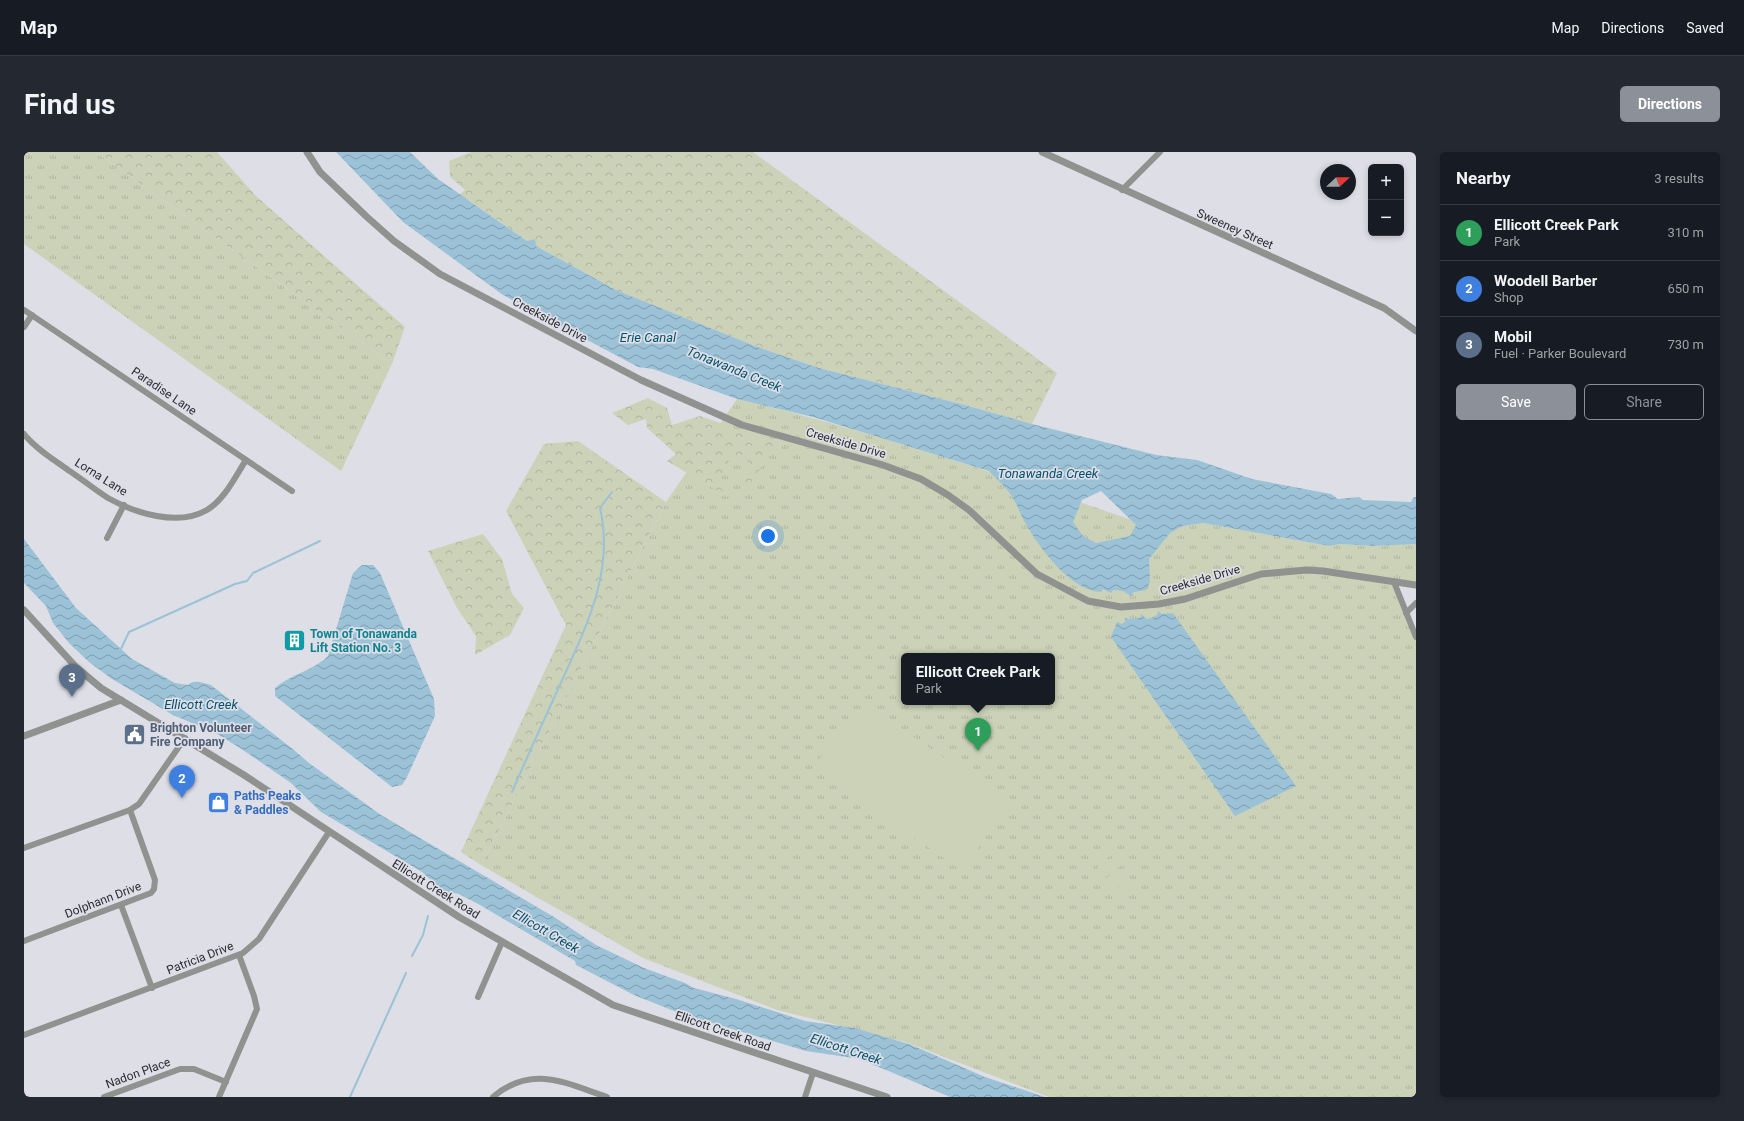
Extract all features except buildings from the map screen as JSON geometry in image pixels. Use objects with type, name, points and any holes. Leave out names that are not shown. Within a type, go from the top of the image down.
[{"type":"street","name":"Creekside Drive","points":[[307,152],[320,172],[372,222],[394,241],[440,274],[641,380],[742,425],[883,465],[921,479],[948,495],[969,510],[1037,574],[1088,601],[1121,607],[1159,604],[1185,599],[1261,574],[1283,572],[1323,571],[1416,585]]},
{"type":"street","name":"Sweeney Street","points":[[1042,152],[1122,190],[1384,308],[1416,331]]},
{"type":"street","points":[[1122,190],[1160,152]]},
{"type":"street","name":"Paradise Lane","points":[[24,310],[292,491]]},
{"type":"street","points":[[24,327],[32,315]]},
{"type":"street","name":"Lorna Lane","points":[[24,434],[37,448],[108,498],[137,511],[164,516],[182,516],[199,513],[210,508],[220,499],[246,460]]},
{"type":"street","points":[[107,538],[124,505]]},
{"type":"street","points":[[1394,582],[1416,637]]},
{"type":"street","points":[[1406,613],[1416,603]]},
{"type":"street","name":"Ellicott Creek Road","points":[[24,610],[76,668],[96,684],[185,738],[410,886],[502,942],[613,1005],[887,1097]]},
{"type":"street","points":[[24,736],[121,700]]},
{"type":"street","points":[[24,848],[130,810],[145,798],[185,738]]},
{"type":"street","name":"Dolphann Drive","points":[[24,941],[151,893],[156,885],[130,810]]},
{"type":"street","name":"Patricia Drive","points":[[24,1035],[239,955],[259,938],[329,832]]},
{"type":"street","points":[[121,905],[152,988]]},
{"type":"street","points":[[478,997],[502,942]]},
{"type":"street","points":[[219,1097],[255,1016],[256,1009],[254,996],[239,955]]},
{"type":"street","name":"Nadon Place","points":[[104,1097],[180,1069],[194,1069],[226,1082]]},
{"type":"street","points":[[805,1097],[813,1072]]},
{"type":"street","points":[[493,1097],[510,1085],[537,1078],[556,1080],[607,1097]]},
{"type":"street","points":[[583,1097],[586,1090]]},
{"type":"green space","points":[[24,152],[96,152],[392,364],[341,471],[24,244]]},
{"type":"green space","points":[[96,152],[217,152],[257,197],[405,327],[392,364]]},
{"type":"green space","points":[[471,152],[753,152],[1057,373],[1032,424],[961,404],[819,368],[755,346],[616,290],[527,241],[460,194],[465,190],[450,177],[449,161]]},
{"type":"green space","points":[[648,398],[667,408],[672,425],[700,416],[723,424],[729,435],[739,431],[777,443],[749,485],[740,477],[749,464],[745,456],[729,460],[727,471],[711,477],[729,498],[667,461],[676,454],[647,428],[646,419],[628,425],[612,413]]},
{"type":"green space","points":[[737,399],[901,444],[1009,478],[1170,533],[1183,526],[1203,523],[1329,546],[1340,544],[1374,546],[1416,544],[1416,584],[1394,582],[1416,637],[1416,1097],[1049,1097],[905,1042],[777,1010],[643,958],[481,865],[666,502]]},
{"type":"green space","points":[[578,441],[666,502],[481,865],[461,852],[566,625],[506,511],[544,444]]},
{"type":"green space","points":[[483,534],[502,559],[512,594],[524,608],[510,635],[475,655],[476,636],[457,608],[428,551]]},
{"type":"green space","points":[[865,704],[1009,802],[963,871],[812,768]]},
{"type":"green space","points":[[1110,844],[1115,853],[1095,865],[1090,855]]},
{"type":"green space","points":[[1117,856],[1122,865],[1102,877],[1097,867]]},
{"type":"green space","points":[[1124,868],[1129,877],[1109,889],[1104,879]]},
{"type":"green space","points":[[1131,880],[1136,889],[1116,901],[1110,891]]},
{"type":"water","points":[[336,152],[410,152],[438,179],[527,241],[535,239],[536,246],[616,290],[755,346],[819,368],[1156,455],[1197,460],[1252,479],[1331,494],[1338,499],[1359,497],[1363,500],[1411,502],[1414,497],[1416,497],[1416,544],[1374,546],[1340,544],[1329,546],[1203,523],[1183,526],[1170,533],[1149,559],[1150,582],[1146,590],[1134,592],[1131,596],[1123,591],[1113,590],[1111,593],[1103,589],[1101,592],[1089,589],[1078,584],[1056,566],[1038,543],[1024,521],[1015,501],[1004,486],[989,471],[813,417],[737,399],[653,369],[638,367],[503,295],[403,222]],"holes":[[[1101,491],[1136,525],[1130,536],[1096,543],[1083,536],[1073,522],[1082,500]]]},
{"type":"water","name":"Ellicott Creek","points":[[24,539],[76,608],[132,659],[175,683],[188,685],[196,682],[211,685],[309,763],[381,815],[554,917],[596,945],[644,968],[685,983],[694,988],[736,999],[805,1021],[855,1028],[909,1044],[985,1077],[1045,1097],[950,1097],[860,1059],[806,1051],[679,1013],[634,995],[576,965],[575,961],[480,905],[459,894],[443,891],[422,872],[321,812],[291,783],[243,750],[216,733],[173,715],[112,679],[89,662],[69,643],[53,623],[46,606],[24,583]]},
{"type":"water","points":[[362,565],[373,565],[380,573],[434,699],[435,716],[407,777],[402,785],[392,787],[275,696],[275,688],[281,683],[316,665],[328,656],[353,573]]},
{"type":"water","points":[[1158,611],[1162,614],[1173,613],[1296,786],[1235,816],[1111,637],[1117,622],[1122,624],[1125,622],[1125,618],[1140,618],[1141,614],[1147,619],[1157,616]]},
{"type":"waterway","points":[[512,792],[578,644],[595,600],[604,555],[604,532],[600,508],[612,492]]},
{"type":"waterway","points":[[121,649],[129,632],[235,584],[247,581],[253,573],[320,541]]},
{"type":"waterway","points":[[412,956],[423,935],[428,916]]},
{"type":"waterway","points":[[350,1097],[406,973]]},
{"type":"place","name":"Town of Tonawanda Lift Station No. 3","points":[[295,641]]},
{"type":"place","name":"Mobil","points":[[72,697]]},
{"type":"place","name":"Brighton Volunteer Fire Company","points":[[135,735]]},
{"type":"place","name":"Ellicott Creek Park","points":[[978,751]]},
{"type":"place","name":"Woodell Barber","points":[[182,798]]},
{"type":"place","name":"Paths Peaks & Paddles","points":[[218,803]]},
{"type":"water label","name":"Erie Canal","points":[[648,337]]},
{"type":"water label","name":"Tonawanda Creek","points":[[734,369]]},
{"type":"water label","name":"Tonawanda Creek","points":[[1048,473]]}]
